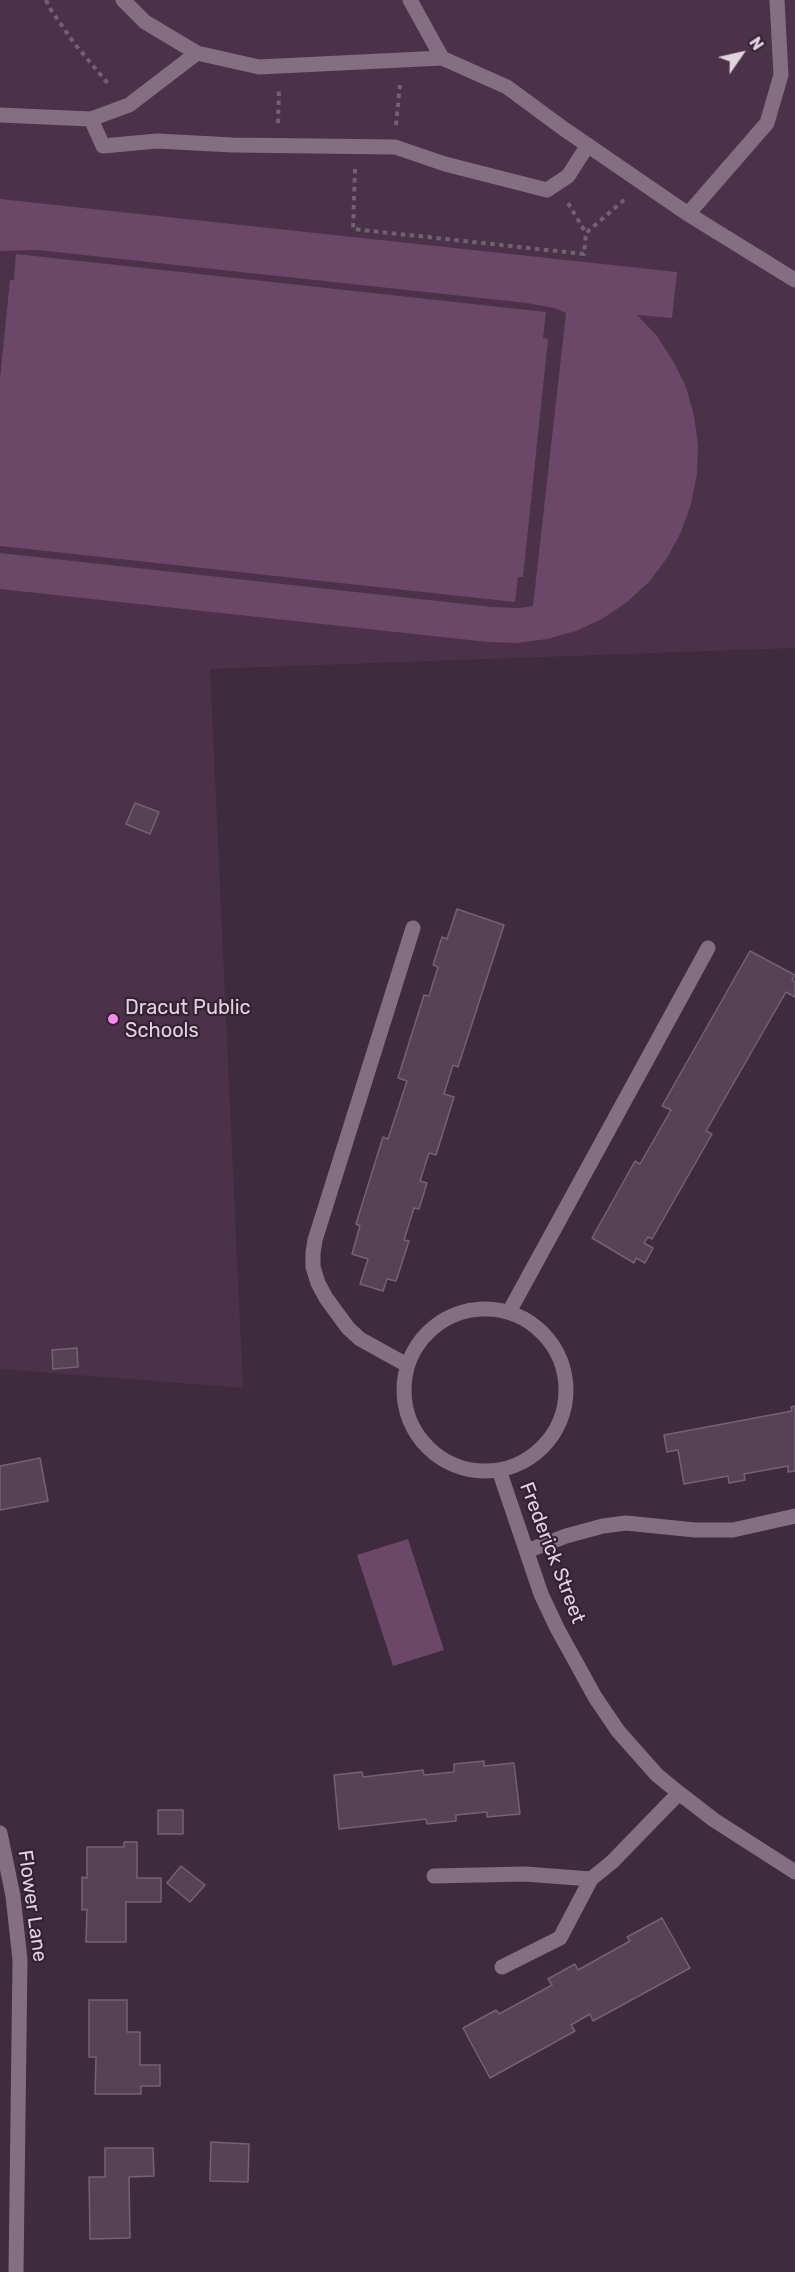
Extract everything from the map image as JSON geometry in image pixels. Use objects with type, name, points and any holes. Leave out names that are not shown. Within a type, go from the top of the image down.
[{"type":"street","points":[[123,0],[144,22],[197,53],[259,67],[442,58],[507,87],[688,214],[795,280]]},
{"type":"street","points":[[410,0],[442,58]]},
{"type":"street","points":[[688,214],[767,123],[781,75],[777,0]]},
{"type":"street","points":[[0,115],[92,119],[129,105],[197,53]]},
{"type":"street","points":[[92,119],[103,146],[157,141],[278,146],[394,147],[445,164],[547,190],[568,176],[588,145]]},
{"type":"street","points":[[407,1365],[360,1339],[348,1328],[318,1283],[313,1266],[313,1253],[315,1240],[413,928]]},
{"type":"street","points":[[509,1312],[708,948]]},
{"type":"street","name":"Frederick Street","points":[[477,1309],[509,1312],[524,1318],[538,1328],[549,1340],[564,1370],[566,1387],[561,1420],[543,1448],[516,1466],[500,1470],[466,1470],[436,1455],[423,1443],[414,1430],[407,1414],[404,1398],[407,1365],[422,1337],[447,1318],[477,1309]]},
{"type":"street","name":"Frederick Street","points":[[500,1470],[541,1594],[557,1628],[595,1697],[637,1755],[679,1793],[714,1820],[795,1872]]},
{"type":"street","points":[[527,1551],[584,1531],[626,1523],[695,1530],[733,1530],[795,1516]]},
{"type":"street","points":[[502,1967],[560,1938],[591,1879],[612,1862],[679,1793]]},
{"type":"street","name":"Flower Lane","points":[[0,1833],[13,1896],[20,1960],[16,2272]]},
{"type":"street","points":[[434,1876],[525,1874],[591,1879]]},
{"type":"path","points":[[46,0],[74,43],[114,92]]},
{"type":"path","points":[[394,147],[402,60]]},
{"type":"path","points":[[278,146],[279,88]]},
{"type":"path","points":[[356,146],[352,229],[584,254],[586,233],[556,184]]},
{"type":"path","points":[[586,233],[627,198]]},
{"type":"shaded area","name":"Dracut Public Schools","points":[[0,0],[795,0],[795,648],[210,669],[243,1388],[0,1369]]},
{"type":"shaded area","points":[[0,199],[677,272],[672,318],[637,315],[657,336],[673,361],[686,387],[694,416],[698,445],[697,474],[691,504],[681,532],[667,558],[649,582],[627,602],[602,619],[576,631],[547,639],[517,643],[488,642],[0,589],[0,553],[492,607],[533,606],[566,313],[554,308],[527,303],[38,250],[0,251]]},
{"type":"shaded area","points":[[16,254],[546,312],[543,338],[548,339],[523,577],[518,577],[515,602],[0,546],[0,379],[10,280],[14,280]]},
{"type":"shaded area","points":[[408,1539],[444,1650],[393,1666],[357,1555]]},
{"type":"building","points":[[135,803],[159,812],[150,834],[126,824]]},
{"type":"building","points":[[457,909],[504,925],[458,1067],[453,1065],[444,1094],[454,1097],[436,1155],[429,1153],[420,1181],[427,1183],[419,1209],[414,1208],[404,1240],[409,1241],[396,1281],[387,1279],[383,1291],[360,1284],[368,1259],[352,1254],[360,1226],[356,1224],[383,1137],[388,1139],[407,1081],[398,1078],[424,995],[429,996],[438,967],[433,965],[442,937],[447,939]]},
{"type":"building","points":[[750,951],[795,975],[792,980],[795,982],[795,997],[786,992],[706,1131],[712,1134],[652,1239],[648,1237],[644,1243],[653,1248],[645,1263],[636,1258],[634,1263],[592,1238],[635,1161],[640,1164],[671,1110],[662,1106]]},
{"type":"building","points":[[77,1348],[78,1367],[53,1369],[52,1350]]},
{"type":"building","points":[[795,1406],[795,1471],[788,1472],[788,1466],[744,1474],[745,1480],[729,1483],[728,1476],[684,1484],[678,1450],[667,1452],[664,1435],[792,1411],[791,1407]]},
{"type":"building","points":[[40,1458],[48,1501],[0,1510],[0,1466]]},
{"type":"building","points":[[484,1761],[484,1766],[514,1763],[520,1814],[487,1817],[487,1812],[456,1815],[456,1821],[427,1824],[426,1819],[339,1829],[334,1775],[362,1772],[363,1777],[423,1770],[424,1775],[454,1772],[454,1764]]},
{"type":"building","points":[[158,1810],[183,1810],[183,1834],[158,1834]]},
{"type":"building","points":[[124,1842],[137,1842],[137,1878],[161,1878],[161,1902],[126,1902],[126,1942],[86,1942],[87,1909],[82,1910],[82,1877],[87,1878],[87,1847],[124,1847]]},
{"type":"building","points":[[181,1866],[205,1885],[190,1902],[167,1883]]},
{"type":"building","points":[[662,1918],[690,1968],[593,2021],[590,2014],[571,2025],[575,2031],[490,2078],[463,2028],[496,2010],[499,2014],[552,1985],[548,1979],[575,1964],[578,1970],[630,1941],[627,1937]]},
{"type":"building","points":[[89,2000],[127,2000],[127,2032],[140,2032],[140,2065],[160,2065],[160,2086],[141,2086],[141,2094],[95,2094],[96,2057],[89,2057]]},
{"type":"building","points":[[211,2142],[249,2144],[248,2182],[210,2181]]},
{"type":"building","points":[[105,2148],[153,2148],[154,2176],[129,2177],[130,2238],[90,2239],[89,2177],[105,2177]]},
{"type":"place","name":"Dracut Public Schools","points":[[113,1019]]}]
